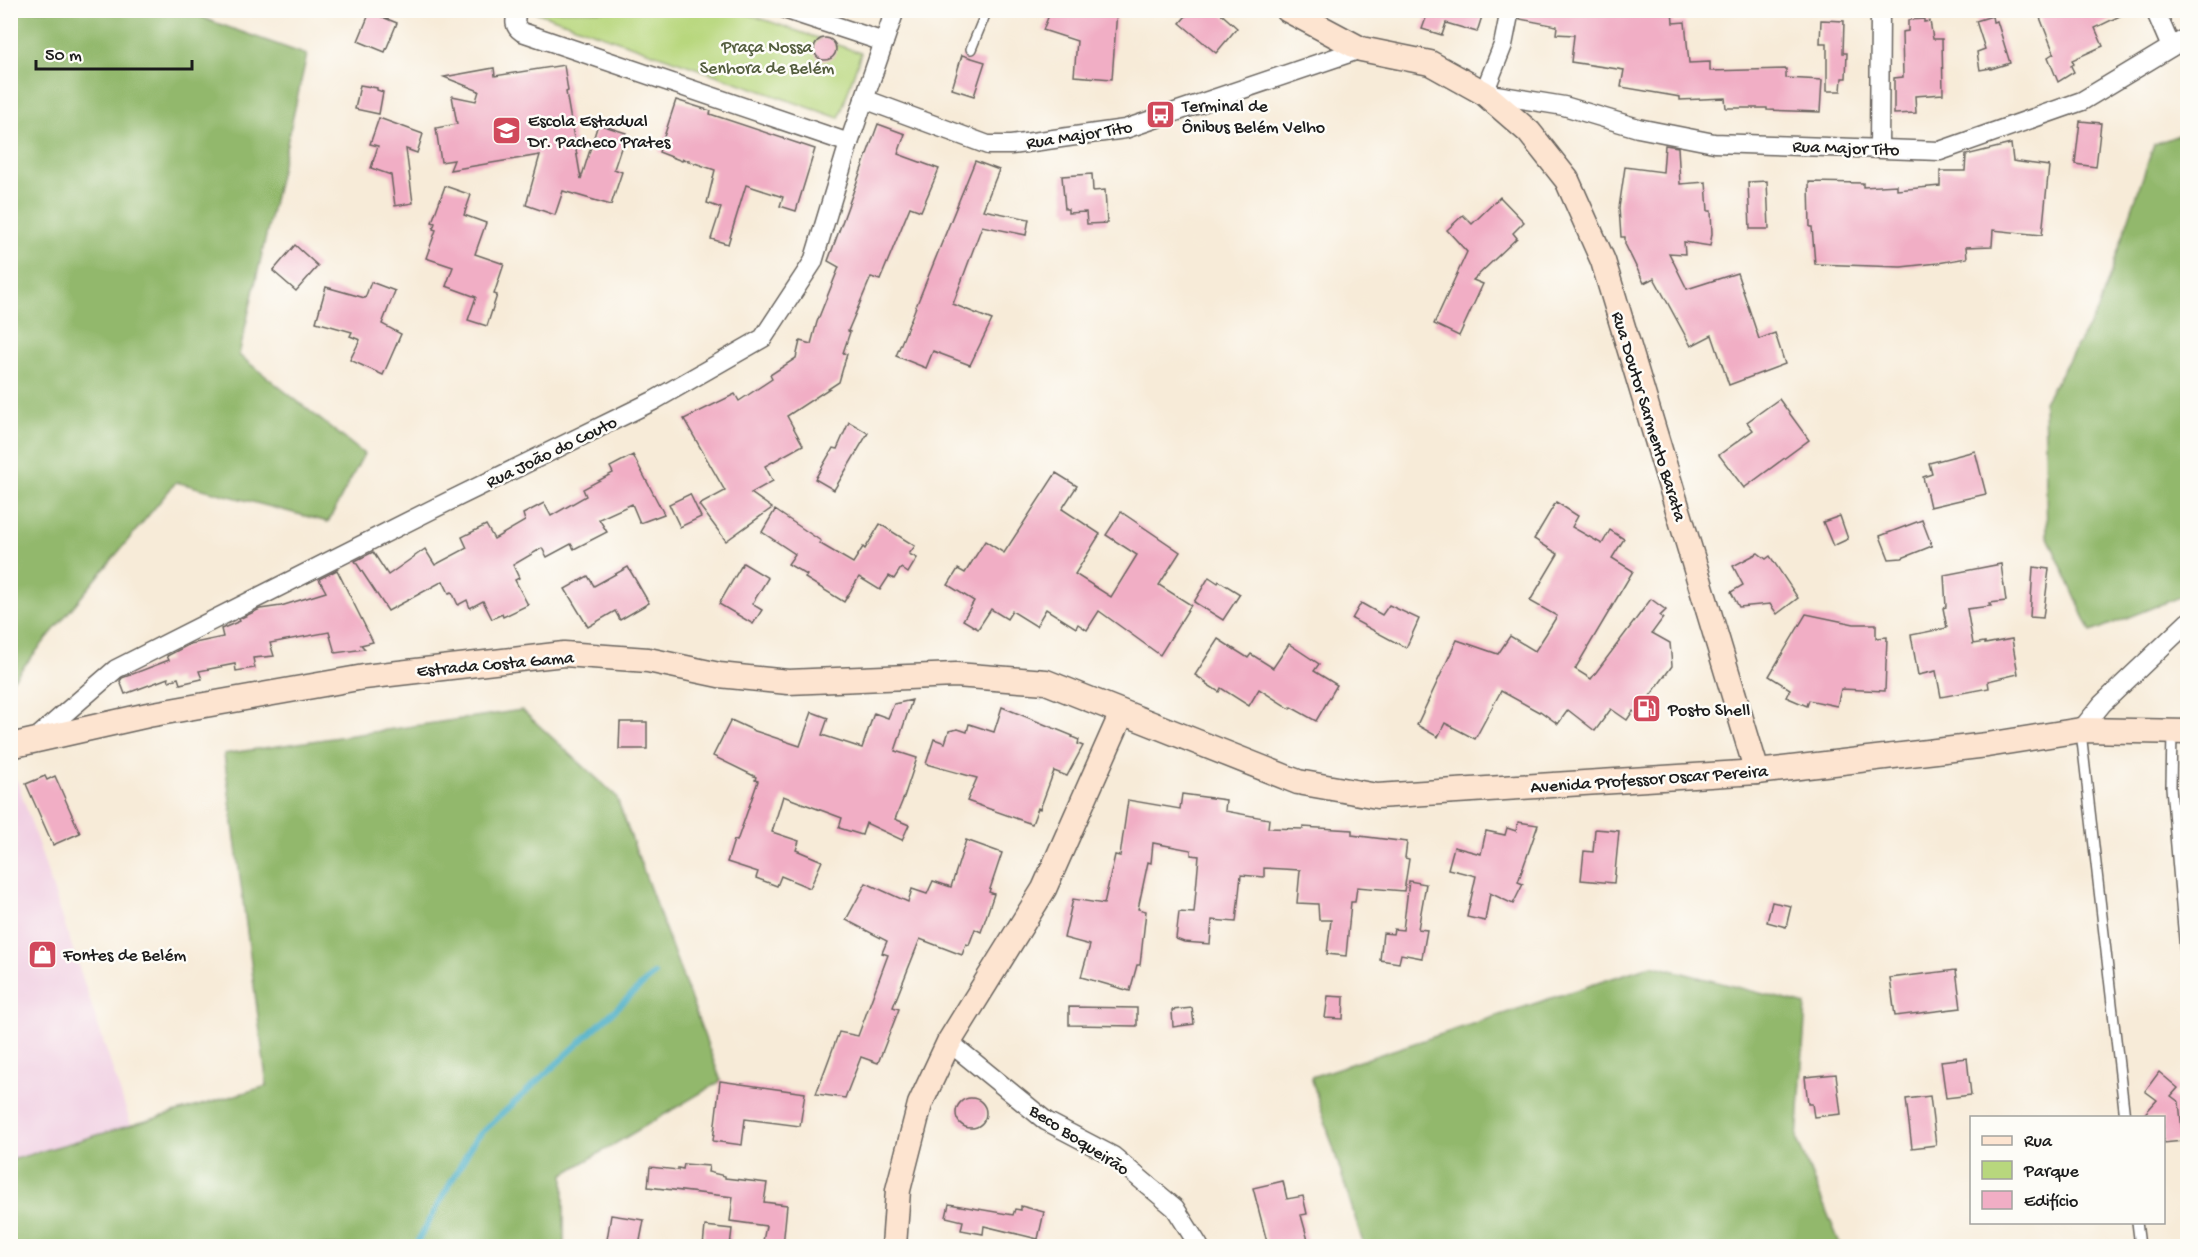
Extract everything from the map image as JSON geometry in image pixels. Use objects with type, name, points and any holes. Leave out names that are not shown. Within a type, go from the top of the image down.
[{"type":"main road","name":"Rua Doutor Sarmento Barata","points":[[1288,10],[1361,49],[1430,63],[1484,93],[1529,132],[1567,180],[1604,261],[1757,772]]},
{"type":"main road","name":"Estrada Costa Gama","points":[[10,747],[148,715],[364,677],[564,654],[648,660],[719,675],[788,681],[956,675],[1046,682],[1122,713]]},
{"type":"main road","name":"Avenida Professor Oscar Pereira","points":[[1122,713],[1299,782],[1377,796],[1757,772],[1987,745],[2081,730],[2180,731]]},
{"type":"main road","points":[[894,1246],[898,1190],[920,1104],[949,1042],[1044,889],[1122,713]]},
{"type":"street","points":[[517,10],[514,23],[522,32],[849,143]]},
{"type":"street","points":[[787,10],[884,42]]},
{"type":"street","name":"Rua João do Couto","points":[[34,740],[116,669],[433,508],[653,401],[763,338],[813,262],[849,143],[895,10]]},
{"type":"street","points":[[1484,93],[1503,45],[1510,10]]},
{"type":"street","points":[[1879,148],[1880,10]]},
{"type":"street","points":[[2155,10],[2170,47]]},
{"type":"street","name":"Rua Major Tito","points":[[1484,93],[1564,106],[1638,128],[1714,143],[1940,151],[2082,101],[2187,37]]},
{"type":"street","name":"Rua Major Tito","points":[[864,99],[988,145],[1011,146],[1125,129],[1361,49]]},
{"type":"street","points":[[2081,730],[2102,704],[2187,622]]},
{"type":"street","name":"Beco Boqueirão","points":[[949,1042],[1046,1121],[1113,1156],[1174,1208],[1199,1246]]},
{"type":"lane","points":[[971,49],[987,10]]},
{"type":"lane","points":[[2081,730],[2125,1116]]},
{"type":"lane","points":[[2180,731],[2171,787],[2187,987]]},
{"type":"lane","points":[[2137,1224],[2140,1246]]},
{"type":"shaded area","name":"Fontes de Belém","points":[[17,780],[131,1125],[11,1160],[10,782]]},
{"type":"green space","points":[[11,10],[192,11],[208,20],[307,55],[239,355],[364,454],[328,522],[176,482],[11,682]]},
{"type":"green space","name":"Praça Nossa Senhora de Belém","points":[[535,11],[739,11],[861,53],[839,118]]},
{"type":"green space","points":[[2187,132],[2187,594],[2091,632],[2047,535],[2044,402],[2098,310],[2154,144]]},
{"type":"green space","points":[[522,710],[616,796],[721,1081],[564,1174],[564,1246],[11,1246],[11,1160],[267,1086],[224,754]]},
{"type":"green space","points":[[1652,965],[1806,1005],[1797,1140],[1841,1246],[1364,1246],[1311,1077]]},
{"type":"building","points":[[1051,10],[1117,10],[1112,79],[1074,76],[1077,41],[1043,30]]},
{"type":"building","points":[[1191,10],[1217,10],[1237,28],[1216,53],[1180,23]]},
{"type":"building","points":[[1419,10],[1484,10],[1477,32],[1446,23],[1442,35],[1422,29],[1426,18],[1418,15]]},
{"type":"building","points":[[1521,10],[1672,10],[1673,23],[1685,22],[1689,63],[1710,62],[1710,71],[1786,69],[1786,78],[1822,80],[1820,112],[1726,108],[1725,98],[1680,100],[1680,97],[1621,87],[1624,70],[1571,62],[1574,35],[1556,34],[1557,26],[1520,19]]},
{"type":"building","points":[[2037,10],[2053,10],[2055,15],[2065,10],[2132,10],[2095,28],[2103,46],[2072,60],[2074,64],[2071,66],[2074,72],[2058,82],[2048,57],[2054,53]]},
{"type":"building","points":[[370,12],[397,23],[385,52],[358,41]]},
{"type":"building","points":[[1992,16],[1993,22],[1997,21],[2010,63],[1980,70],[1977,52],[1985,49],[1976,21]]},
{"type":"building","points":[[1924,19],[1924,22],[1930,21],[1933,39],[1942,39],[1943,94],[1915,96],[1916,113],[1894,114],[1894,78],[1903,77],[1902,32],[1908,31],[1908,20]]},
{"type":"building","points":[[1821,20],[1844,21],[1843,53],[1847,53],[1846,78],[1842,78],[1841,91],[1827,91],[1827,43],[1820,43]]},
{"type":"building","points":[[825,38],[833,41],[836,49],[833,57],[825,60],[817,57],[814,49],[817,41]]},
{"type":"building","points":[[962,55],[985,62],[974,96],[952,89]]},
{"type":"building","points":[[564,65],[568,91],[566,92],[581,179],[598,124],[626,133],[614,169],[622,172],[611,205],[563,191],[555,215],[526,205],[540,155],[450,170],[454,160],[441,162],[436,128],[457,124],[452,96],[476,101],[479,91],[444,77],[494,68],[495,76]]},
{"type":"building","points":[[360,85],[377,88],[383,92],[379,114],[355,109]]},
{"type":"building","points":[[676,100],[711,111],[710,114],[815,149],[796,211],[780,206],[783,197],[746,185],[728,244],[711,239],[721,208],[707,203],[715,170],[659,152]]},
{"type":"building","points":[[379,118],[423,134],[417,153],[406,149],[413,203],[395,206],[391,175],[371,168],[378,146],[370,144]]},
{"type":"building","points":[[2080,121],[2101,123],[2096,167],[2075,164]]},
{"type":"building","points":[[878,124],[905,134],[898,154],[939,169],[921,211],[910,207],[880,280],[871,277],[848,331],[850,332],[843,353],[847,354],[839,382],[787,416],[803,445],[765,466],[773,481],[751,493],[772,508],[726,541],[699,505],[725,491],[684,419],[735,394],[739,401],[772,379],[770,375],[796,358],[800,341],[811,344],[817,322],[839,267],[828,261]]},
{"type":"building","points":[[2011,144],[2013,161],[2049,166],[2042,235],[1993,230],[1992,246],[1966,247],[1967,258],[1938,263],[1901,267],[1815,264],[1812,227],[1810,227],[1809,182],[1863,183],[1863,187],[1897,185],[1897,190],[1940,186],[1940,171],[1965,171],[1966,155]]},
{"type":"building","points":[[1665,145],[1678,147],[1680,184],[1706,182],[1708,211],[1711,211],[1710,246],[1684,242],[1685,254],[1669,253],[1687,289],[1737,273],[1759,339],[1775,333],[1785,364],[1729,385],[1712,335],[1691,346],[1654,278],[1644,283],[1625,244],[1625,237],[1621,237],[1619,208],[1625,167],[1663,172]]},
{"type":"building","points":[[975,161],[999,170],[983,210],[1029,219],[1026,235],[982,226],[953,304],[992,320],[970,365],[933,351],[926,368],[896,356]]},
{"type":"building","points":[[1092,174],[1093,191],[1105,190],[1107,223],[1087,224],[1086,212],[1068,213],[1068,209],[1065,209],[1062,176]]},
{"type":"building","points":[[1767,181],[1769,229],[1750,229],[1748,182]]},
{"type":"building","points":[[445,186],[471,195],[464,215],[486,223],[475,254],[504,264],[487,326],[468,320],[476,297],[446,286],[453,267],[426,258],[436,230],[433,229],[435,223],[432,222]]},
{"type":"building","points":[[1500,197],[1524,222],[1513,233],[1517,238],[1473,280],[1483,284],[1459,336],[1434,324],[1467,252],[1447,230],[1463,215],[1472,224]]},
{"type":"building","points":[[295,245],[318,266],[296,291],[273,271]]},
{"type":"building","points":[[371,282],[395,291],[382,324],[401,334],[383,375],[350,360],[360,340],[350,336],[352,332],[316,322],[326,287],[365,298]]},
{"type":"building","points":[[1779,399],[1809,440],[1744,488],[1719,455],[1753,430],[1747,422]]},
{"type":"building","points":[[849,422],[868,433],[834,490],[815,479],[833,448],[837,449]]},
{"type":"building","points":[[1975,451],[1986,494],[1930,507],[1923,477],[1932,474],[1929,463]]},
{"type":"building","points":[[633,455],[664,514],[640,523],[632,504],[599,519],[607,532],[574,549],[571,544],[547,557],[542,548],[513,565],[519,578],[515,580],[528,605],[503,617],[502,614],[492,619],[483,601],[470,608],[467,600],[458,605],[452,592],[449,593],[443,581],[388,611],[355,561],[373,552],[388,575],[425,549],[435,565],[467,548],[462,537],[486,525],[494,539],[525,521],[523,514],[544,503],[551,516],[586,496],[583,489],[613,473],[610,467]]},
{"type":"building","points":[[1056,473],[1077,486],[1062,509],[1100,534],[1075,574],[1111,597],[1137,555],[1106,535],[1121,512],[1180,552],[1159,585],[1191,605],[1160,655],[1099,611],[1087,630],[1078,624],[1076,628],[1046,609],[1036,626],[1012,611],[1007,619],[991,609],[978,629],[963,620],[974,601],[948,585],[958,569],[965,573],[985,541],[1004,553]]},
{"type":"building","points":[[690,494],[701,517],[680,527],[669,504]]},
{"type":"building","points":[[1556,502],[1578,516],[1572,527],[1602,544],[1610,530],[1624,539],[1612,558],[1633,571],[1575,669],[1591,679],[1651,599],[1666,610],[1660,616],[1663,618],[1652,633],[1670,643],[1672,666],[1637,714],[1633,711],[1627,720],[1611,709],[1595,731],[1568,710],[1558,724],[1540,711],[1501,691],[1475,739],[1445,723],[1438,737],[1417,725],[1457,640],[1498,654],[1510,636],[1535,651],[1557,616],[1530,601],[1558,554],[1534,539]]},
{"type":"building","points":[[775,510],[821,541],[819,543],[853,563],[863,547],[865,549],[880,524],[915,546],[909,554],[917,558],[908,573],[901,568],[894,579],[889,576],[880,590],[859,577],[844,602],[805,578],[807,575],[788,564],[795,554],[762,532]]},
{"type":"building","points":[[1840,516],[1848,539],[1833,546],[1823,522]]},
{"type":"building","points":[[1922,520],[1932,546],[1902,558],[1889,559],[1880,536]]},
{"type":"building","points":[[1758,553],[1766,559],[1770,556],[1798,598],[1777,614],[1770,604],[1739,607],[1731,592],[1743,585],[1733,566]]},
{"type":"building","points":[[743,563],[768,578],[752,604],[762,610],[753,624],[719,604]]},
{"type":"building","points":[[2001,564],[2006,601],[1989,603],[1991,606],[1967,609],[1973,644],[2012,639],[2018,674],[1988,681],[1989,688],[1941,697],[1936,671],[1918,675],[1911,635],[1947,628],[1943,608],[1946,607],[1944,575]]},
{"type":"building","points":[[628,567],[649,603],[620,620],[615,611],[588,627],[565,589],[588,576],[594,586]]},
{"type":"building","points":[[2033,567],[2049,569],[2043,618],[2030,617]]},
{"type":"building","points":[[337,570],[373,642],[361,645],[365,649],[335,653],[329,632],[270,643],[274,656],[253,658],[255,668],[236,671],[235,664],[199,671],[202,679],[180,684],[178,678],[169,681],[168,678],[125,694],[120,681],[122,678],[169,660],[167,656],[190,644],[223,637],[221,629],[260,609],[281,606],[326,592],[319,579]]},
{"type":"building","points":[[1209,577],[1240,594],[1223,620],[1194,602]]},
{"type":"building","points":[[1361,603],[1382,615],[1389,605],[1419,619],[1406,648],[1352,619]]},
{"type":"building","points":[[1806,614],[1854,624],[1876,624],[1876,638],[1887,637],[1885,691],[1841,689],[1837,706],[1809,700],[1807,706],[1786,697],[1790,689],[1769,676]]},
{"type":"building","points":[[1218,639],[1248,658],[1251,654],[1273,668],[1289,644],[1319,664],[1314,671],[1337,685],[1316,721],[1291,707],[1290,709],[1259,689],[1249,706],[1221,688],[1219,692],[1195,675]]},
{"type":"building","points":[[912,700],[895,751],[917,758],[895,819],[909,825],[902,840],[866,823],[862,835],[839,828],[842,818],[783,796],[772,832],[799,841],[796,850],[822,861],[810,888],[781,876],[777,886],[756,878],[758,872],[727,862],[734,840],[737,841],[758,781],[755,780],[756,777],[713,756],[731,720],[755,731],[800,746],[812,712],[828,718],[822,735],[862,748],[874,713],[888,718],[894,704]]},
{"type":"building","points":[[1002,707],[1073,736],[1079,740],[1078,744],[1083,746],[1067,776],[1054,771],[1032,824],[967,801],[977,778],[926,764],[934,739],[945,743],[949,731],[958,729],[967,732],[969,724],[994,732]]},
{"type":"building","points":[[620,722],[647,722],[647,749],[619,749]]},
{"type":"building","points":[[45,776],[47,780],[55,776],[80,833],[53,845],[26,784]]},
{"type":"building","points":[[1182,794],[1226,800],[1225,811],[1269,819],[1268,828],[1303,829],[1303,827],[1352,830],[1352,835],[1407,842],[1405,858],[1409,859],[1404,891],[1357,887],[1355,902],[1351,902],[1346,956],[1327,954],[1331,920],[1319,920],[1318,904],[1297,903],[1300,870],[1264,868],[1264,877],[1241,875],[1236,922],[1212,920],[1210,944],[1184,942],[1176,939],[1179,912],[1194,913],[1199,856],[1191,855],[1191,850],[1153,843],[1151,863],[1148,862],[1138,909],[1146,911],[1140,965],[1137,965],[1130,991],[1081,977],[1090,945],[1064,938],[1073,899],[1104,904],[1115,855],[1120,856],[1128,800],[1180,809]]},
{"type":"building","points":[[1518,822],[1538,825],[1518,882],[1523,884],[1513,904],[1490,893],[1485,921],[1467,917],[1476,876],[1448,869],[1454,847],[1481,854],[1486,831],[1505,835],[1507,828],[1516,831]]},
{"type":"building","points":[[1595,829],[1619,831],[1614,883],[1581,880],[1584,851],[1593,852]]},
{"type":"building","points":[[966,840],[1002,853],[989,892],[994,894],[981,932],[975,929],[962,955],[920,939],[893,1007],[899,1009],[878,1063],[861,1057],[845,1098],[816,1094],[839,1032],[858,1036],[888,955],[882,953],[887,941],[846,920],[866,883],[908,902],[912,889],[927,894],[933,881],[951,887]]},
{"type":"building","points":[[1409,881],[1426,884],[1418,929],[1427,930],[1422,958],[1401,954],[1399,963],[1380,960],[1383,933],[1393,934],[1394,929],[1403,930]]},
{"type":"building","points":[[1772,902],[1791,906],[1786,927],[1767,922]]},
{"type":"building","points":[[1956,970],[1961,1008],[1895,1016],[1890,978]]},
{"type":"building","points":[[1328,996],[1344,997],[1343,1019],[1325,1018]]},
{"type":"building","points":[[1069,1007],[1137,1008],[1137,1026],[1069,1025]]},
{"type":"building","points":[[1192,1008],[1194,1024],[1173,1027],[1172,1010]]},
{"type":"building","points":[[1967,1058],[1971,1095],[1946,1098],[1941,1061]]},
{"type":"building","points":[[2159,1072],[2178,1088],[2171,1096],[2179,1102],[2183,1141],[2165,1143],[2165,1116],[2143,1116],[2157,1100],[2145,1091]]},
{"type":"building","points":[[1836,1074],[1841,1114],[1814,1117],[1812,1104],[1808,1104],[1805,1077]]},
{"type":"building","points":[[720,1081],[805,1093],[800,1126],[745,1119],[742,1145],[713,1141]]},
{"type":"building","points":[[1930,1096],[1936,1145],[1912,1148],[1906,1099]]},
{"type":"building","points":[[971,1098],[982,1102],[986,1113],[982,1124],[971,1128],[960,1124],[956,1113],[960,1102]]},
{"type":"building","points":[[684,1164],[709,1166],[708,1172],[725,1176],[725,1178],[767,1183],[764,1202],[787,1205],[783,1246],[762,1246],[766,1226],[730,1221],[733,1197],[648,1187],[650,1167],[678,1170],[678,1168],[683,1169]]},
{"type":"building","points":[[1283,1181],[1287,1199],[1303,1196],[1307,1214],[1301,1215],[1309,1244],[1268,1246],[1253,1188]]},
{"type":"building","points":[[949,1204],[1013,1215],[1015,1209],[1021,1210],[1021,1206],[1044,1212],[1038,1239],[984,1226],[983,1234],[961,1230],[963,1221],[946,1217]]},
{"type":"building","points":[[611,1215],[644,1220],[639,1246],[606,1246]]},
{"type":"building","points":[[705,1226],[732,1229],[730,1246],[703,1246]]},
{"type":"waterway","points":[[415,1246],[476,1138],[654,974]]},
{"type":"place","name":"Terminal de Ônibus Belém Velho","points":[[1161,115]]},
{"type":"place","name":"Escola Estadual Dr. Pacheco Prates","points":[[507,130]]},
{"type":"place","name":"Posto Shell","points":[[1647,709]]},
{"type":"place","name":"Fontes de Belém","points":[[42,954]]}]
